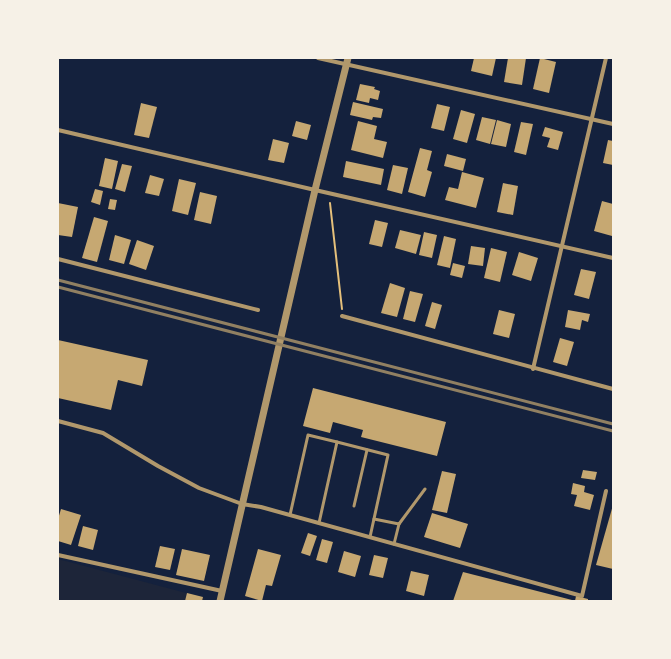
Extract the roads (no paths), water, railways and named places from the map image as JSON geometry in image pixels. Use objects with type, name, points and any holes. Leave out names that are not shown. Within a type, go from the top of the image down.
[{"type":"street","points":[[318,58],[347,61],[613,124]]},
{"type":"street","points":[[533,368],[606,58]]},
{"type":"street","points":[[220,601],[315,190],[347,61]]},
{"type":"street","points":[[58,130],[613,258]]},
{"type":"street","points":[[58,259],[258,310]]},
{"type":"street","points":[[342,316],[613,389]]},
{"type":"street","points":[[58,421],[103,433],[158,466],[199,488],[242,504],[261,507],[582,596],[606,491]]},
{"type":"street","points":[[58,556],[222,591]]},
{"type":"lane","points":[[290,515],[308,435],[388,455],[370,537]]},
{"type":"lane","points":[[318,523],[337,442]]},
{"type":"lane","points":[[354,506],[367,450]]},
{"type":"lane","points":[[394,544],[399,524],[424,489]]},
{"type":"lane","points":[[374,519],[399,524]]},
{"type":"railway","points":[[58,280],[613,424]]},
{"type":"railway","points":[[58,287],[613,431]]}]
